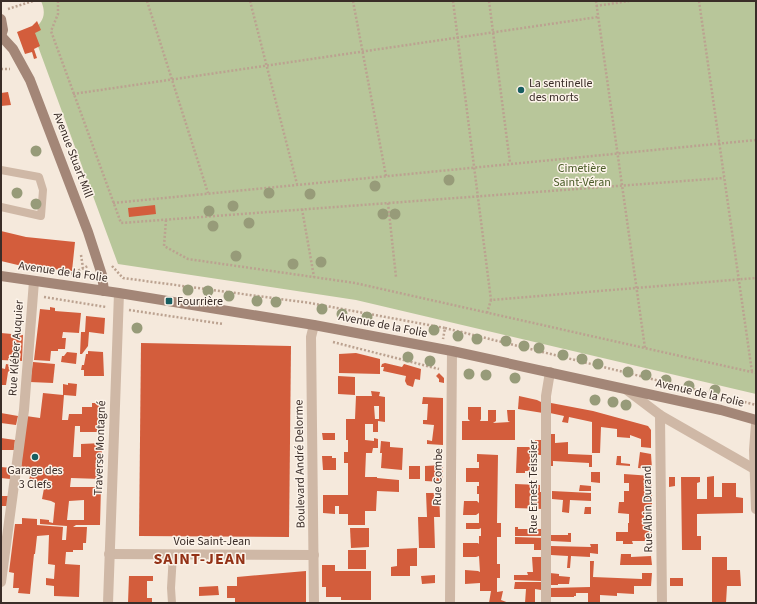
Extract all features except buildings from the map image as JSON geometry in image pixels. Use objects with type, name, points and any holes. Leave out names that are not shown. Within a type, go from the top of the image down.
[{"type":"main road","points":[[1,36],[3,30],[3,15]]},
{"type":"main road","name":"Avenue Stuart Mill","points":[[1,36],[13,49],[30,80],[88,232],[102,275],[104,291]]},
{"type":"main road","name":"Avenue de la Folie","points":[[1,276],[314,325],[452,351],[721,410],[756,420]]},
{"type":"street","name":"Rue Kléber Auquier","points":[[1,582],[24,410],[34,281]]},
{"type":"street","name":"Traverse Montagné","points":[[108,603],[119,294]]},
{"type":"street","name":"Boulevard André Delorme","points":[[314,325],[311,337],[314,603]]},
{"type":"street","name":"Rue Combe","points":[[450,603],[452,351]]},
{"type":"street","name":"Rue Ernest Teissier","points":[[546,603],[546,396],[550,372]]},
{"type":"street","points":[[627,390],[660,415],[756,470]]},
{"type":"street","name":"Rue Albin Durand","points":[[660,415],[662,603]]},
{"type":"street","points":[[756,424],[754,450],[756,470],[756,509]]},
{"type":"street","name":"Voie Saint-Jean","points":[[109,554],[314,555]]},
{"type":"lane","points":[[1,170],[39,177],[43,190],[41,216],[1,207]]},
{"type":"lane","points":[[172,603],[171,588],[173,554]]},
{"type":"path","points":[[3,15],[32,1]]},
{"type":"path","points":[[58,1],[58,14],[51,31],[121,223],[724,178]]},
{"type":"path","points":[[147,1],[208,193]]},
{"type":"path","points":[[250,1],[297,184]]},
{"type":"path","points":[[353,1],[386,176]]},
{"type":"path","points":[[453,1],[491,300],[487,313]]},
{"type":"path","points":[[489,1],[510,163]]},
{"type":"path","points":[[596,1],[645,348]]},
{"type":"path","points":[[596,6],[630,1]]},
{"type":"path","points":[[699,1],[752,372]]},
{"type":"path","points":[[73,94],[598,17]]},
{"type":"path","points":[[113,203],[756,140]]},
{"type":"path","points":[[388,203],[396,277]]},
{"type":"path","points":[[302,209],[314,277]]},
{"type":"path","points":[[166,220],[164,246],[188,259],[355,283],[756,373]]},
{"type":"path","points":[[491,300],[756,278]]},
{"type":"path","points":[[445,328],[718,395]]},
{"type":"path","points":[[726,397],[756,405]]},
{"type":"green space","name":"Cimetière Saint-Véran","points":[[41,1],[756,1],[756,394],[356,300],[118,264],[32,30],[43,18],[44,10]]},
{"type":"place","name":"La sentinelle des morts","points":[[521,90]]},
{"type":"place","name":"Fourrière","points":[[169,301]]},
{"type":"place","name":"Garage des 3 Clefs","points":[[35,457]]},
{"type":"district","name":"SAINT-JEAN","points":[[200,559]]}]
